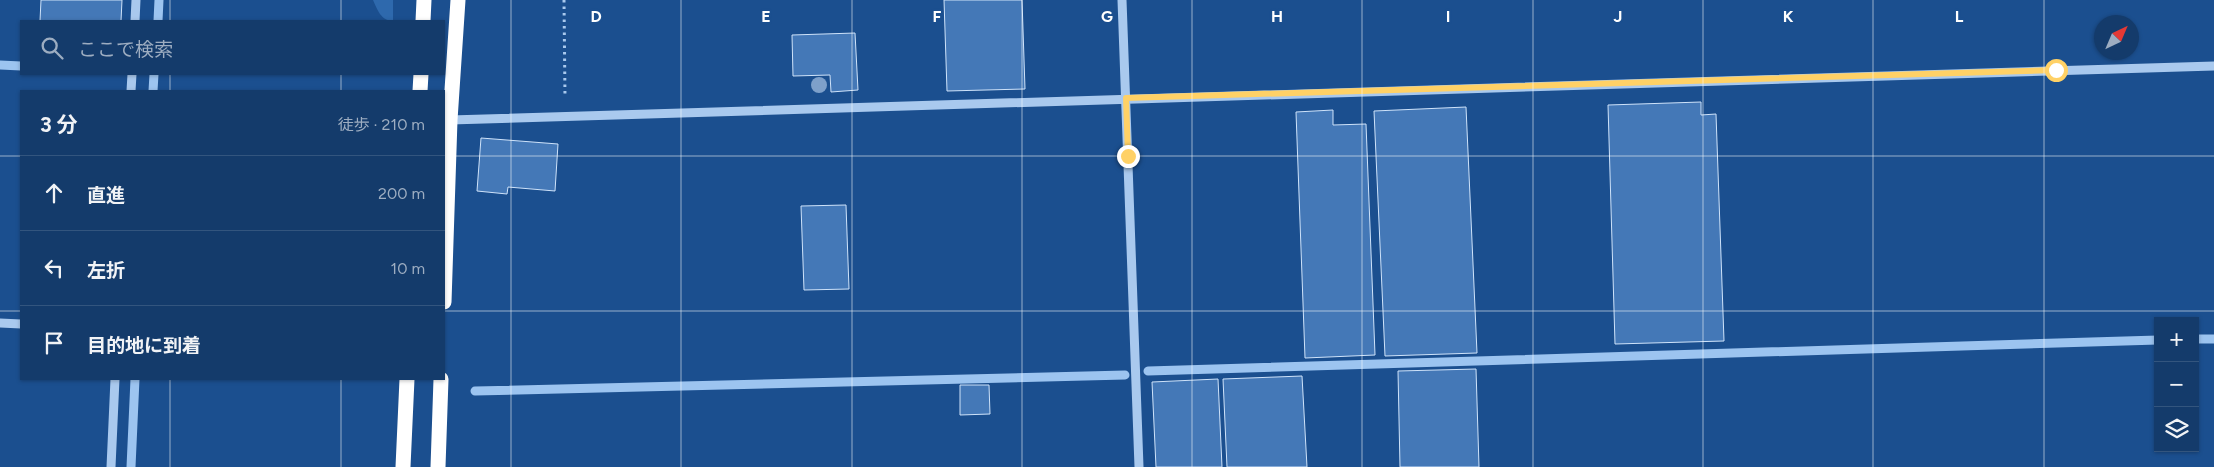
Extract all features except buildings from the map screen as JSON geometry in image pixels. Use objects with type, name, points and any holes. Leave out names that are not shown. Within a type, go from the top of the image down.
[{"type":"highway","points":[[423,20],[424,0]]},
{"type":"highway","points":[[445,272],[450,120],[458,0]]},
{"type":"highway","points":[[420,90],[421,75]]},
{"type":"highway","points":[[403,467],[407,380]]},
{"type":"highway","points":[[438,467],[441,380]]},
{"type":"street","points":[[135,20],[136,0]]},
{"type":"street","points":[[1122,0],[1139,467]]},
{"type":"street","points":[[450,120],[2214,66]]},
{"type":"street","points":[[131,90],[132,75]]},
{"type":"street","points":[[0,322],[20,324]]},
{"type":"street","points":[[111,467],[115,380]]},
{"type":"path","points":[[564,0],[565,116]]},
{"type":"shaded area","points":[[373,0],[393,0],[393,20],[385,19],[378,11]]},
{"type":"waterway","points":[[158,20],[159,0]]},
{"type":"waterway","points":[[0,65],[20,66]]},
{"type":"waterway","points":[[153,90],[154,75]]},
{"type":"waterway","points":[[2199,339],[2214,339]]},
{"type":"waterway","points":[[1148,371],[2154,340]]},
{"type":"waterway","points":[[475,391],[1125,375]]},
{"type":"waterway","points":[[131,467],[135,380]]},
{"type":"route","points":[[1128,156],[1126,98],[2056,70]]}]
